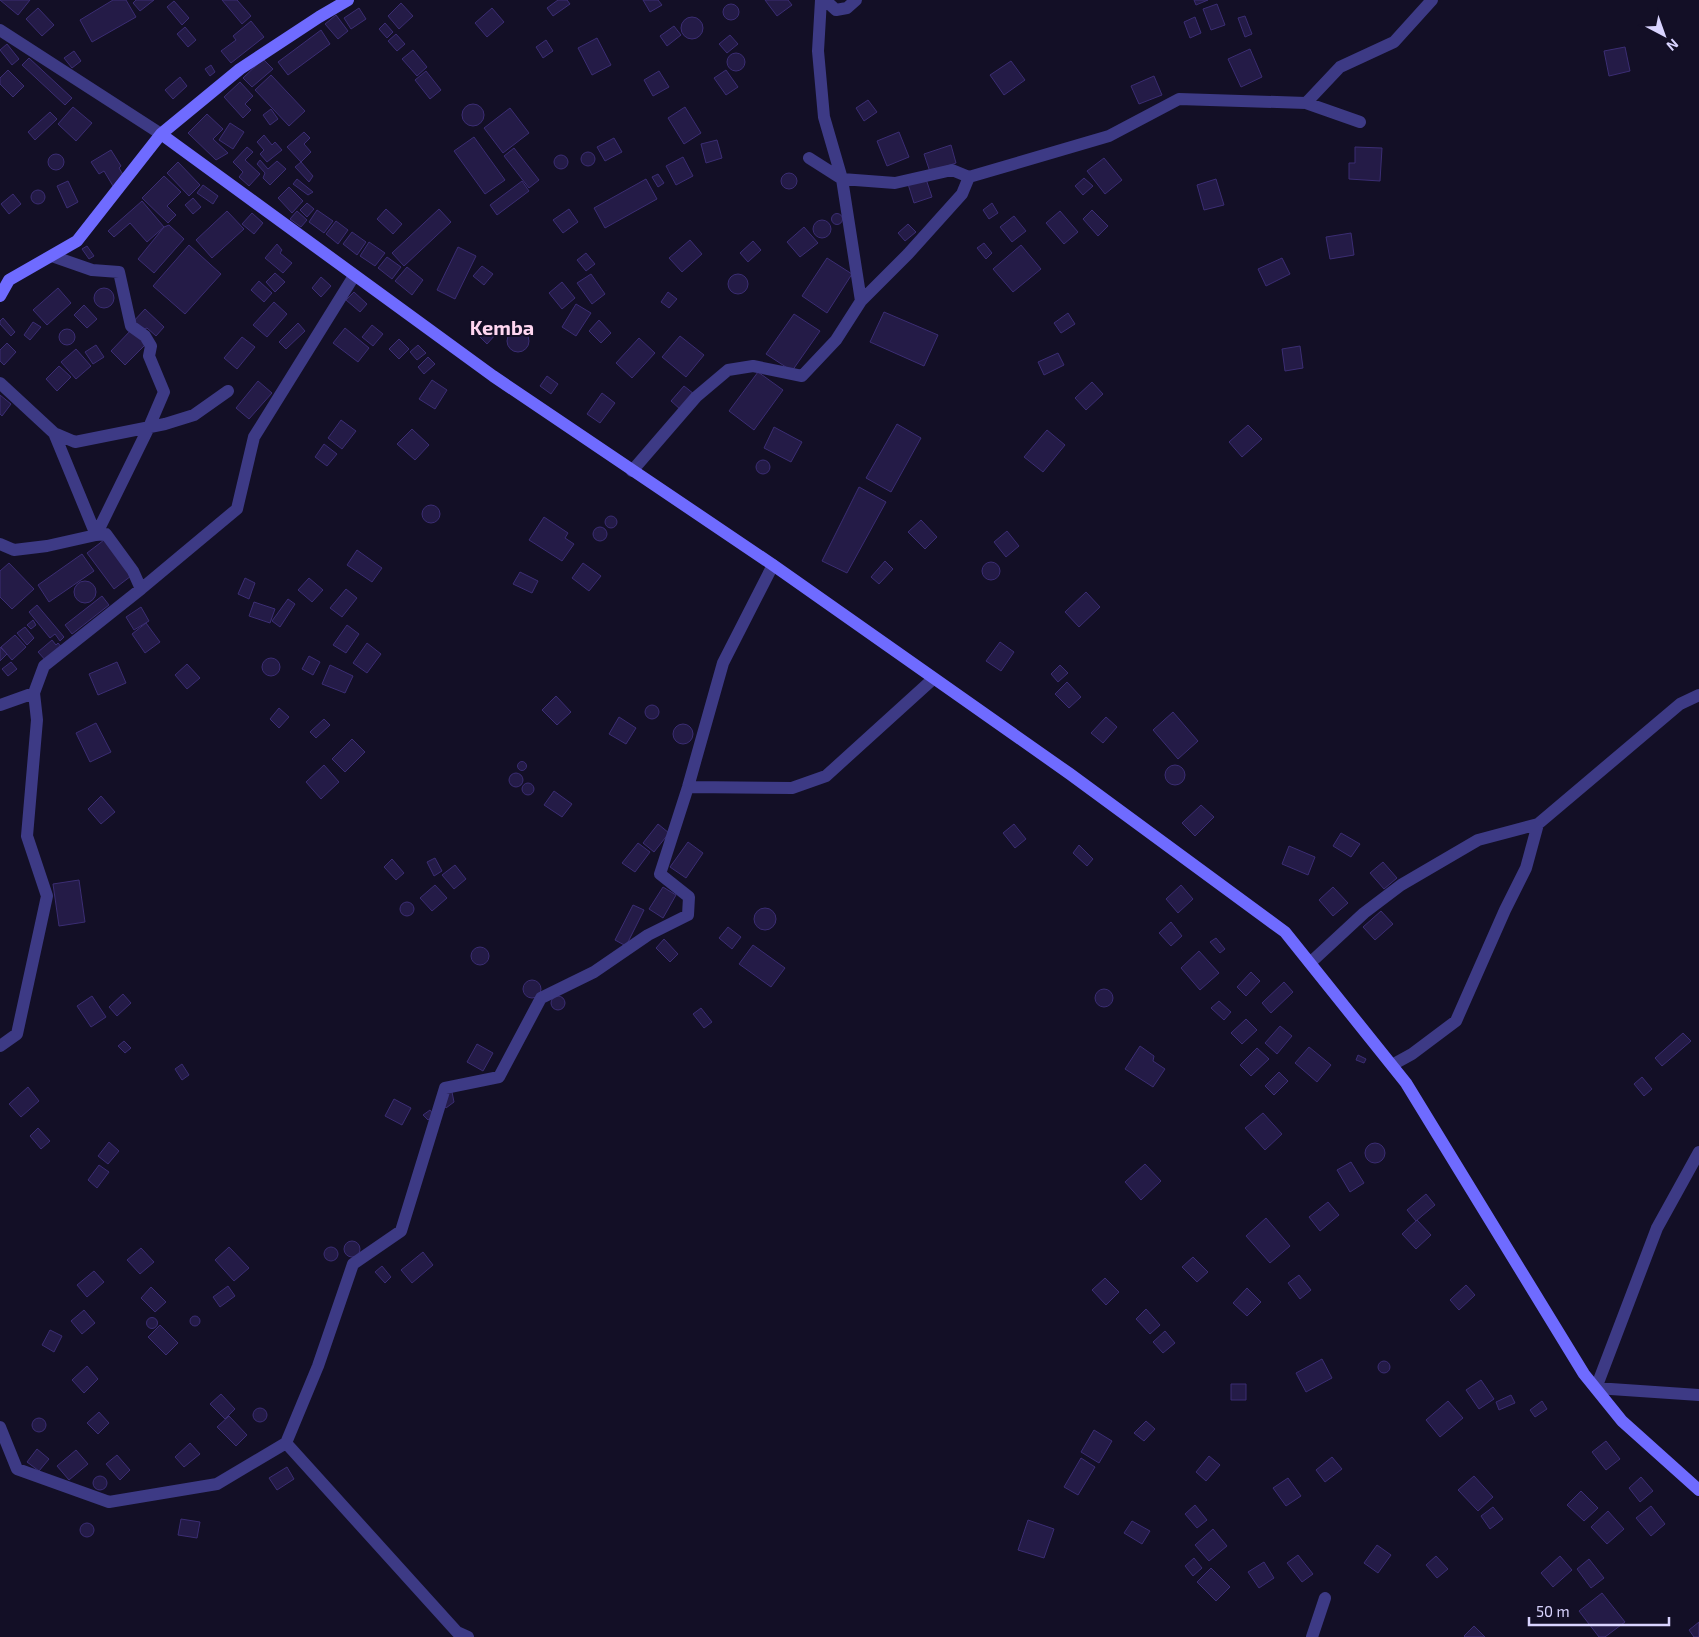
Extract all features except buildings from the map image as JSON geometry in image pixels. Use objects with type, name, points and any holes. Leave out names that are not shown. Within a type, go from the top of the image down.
[{"type":"main road","points":[[0,296],[5,279],[52,256],[77,241],[161,134],[240,69],[348,0]]},
{"type":"main road","points":[[161,134],[494,376],[773,566],[1070,774],[1285,932],[1406,1083],[1584,1374],[1622,1421],[1699,1490]]},
{"type":"street","points":[[821,0],[818,51],[824,117],[842,179],[861,301]]},
{"type":"street","points":[[825,0],[836,10],[847,8],[856,0]]},
{"type":"street","points":[[1306,103],[1340,67],[1394,42],[1432,0]]},
{"type":"street","points":[[0,30],[161,134]]},
{"type":"street","points":[[809,158],[842,179],[895,183],[952,170],[969,177],[1109,136],[1179,100],[1306,103],[1360,122]]},
{"type":"street","points":[[632,471],[696,397],[728,370],[753,366],[802,376],[836,340],[861,301],[908,254],[962,194],[969,177]]},
{"type":"street","points":[[52,256],[92,270],[119,272],[132,326],[145,336],[151,346],[149,356],[164,392],[96,535]]},
{"type":"street","points":[[0,1046],[17,1034],[46,896],[27,836],[37,720],[34,693],[44,666],[237,509],[254,438],[354,276]]},
{"type":"street","points":[[0,383],[54,433],[75,442],[166,424],[194,415],[228,391]]},
{"type":"street","points":[[54,433],[96,535]]},
{"type":"street","points":[[0,544],[14,550],[47,546],[106,534],[133,571],[141,589]]},
{"type":"street","points":[[0,1427],[17,1469],[108,1502],[217,1484],[286,1443],[318,1366],[353,1264],[401,1231],[445,1088],[498,1077],[541,998],[594,972],[648,936],[688,915],[689,897],[660,874],[688,787],[723,663],[773,566]]},
{"type":"street","points":[[688,787],[792,788],[826,776],[933,679]]},
{"type":"street","points":[[0,705],[34,693]]},
{"type":"street","points":[[1310,963],[1364,913],[1401,885],[1478,840],[1538,824],[1680,704],[1699,695]]},
{"type":"street","points":[[1392,1065],[1412,1054],[1456,1021],[1505,910],[1526,868],[1538,824]]},
{"type":"street","points":[[1699,1152],[1657,1228],[1596,1388],[1699,1395]]},
{"type":"street","points":[[286,1443],[457,1632],[468,1637]]},
{"type":"street","points":[[1312,1637],[1325,1598]]},
{"type":"district","name":"Kemba","points":[[502,327]]}]
